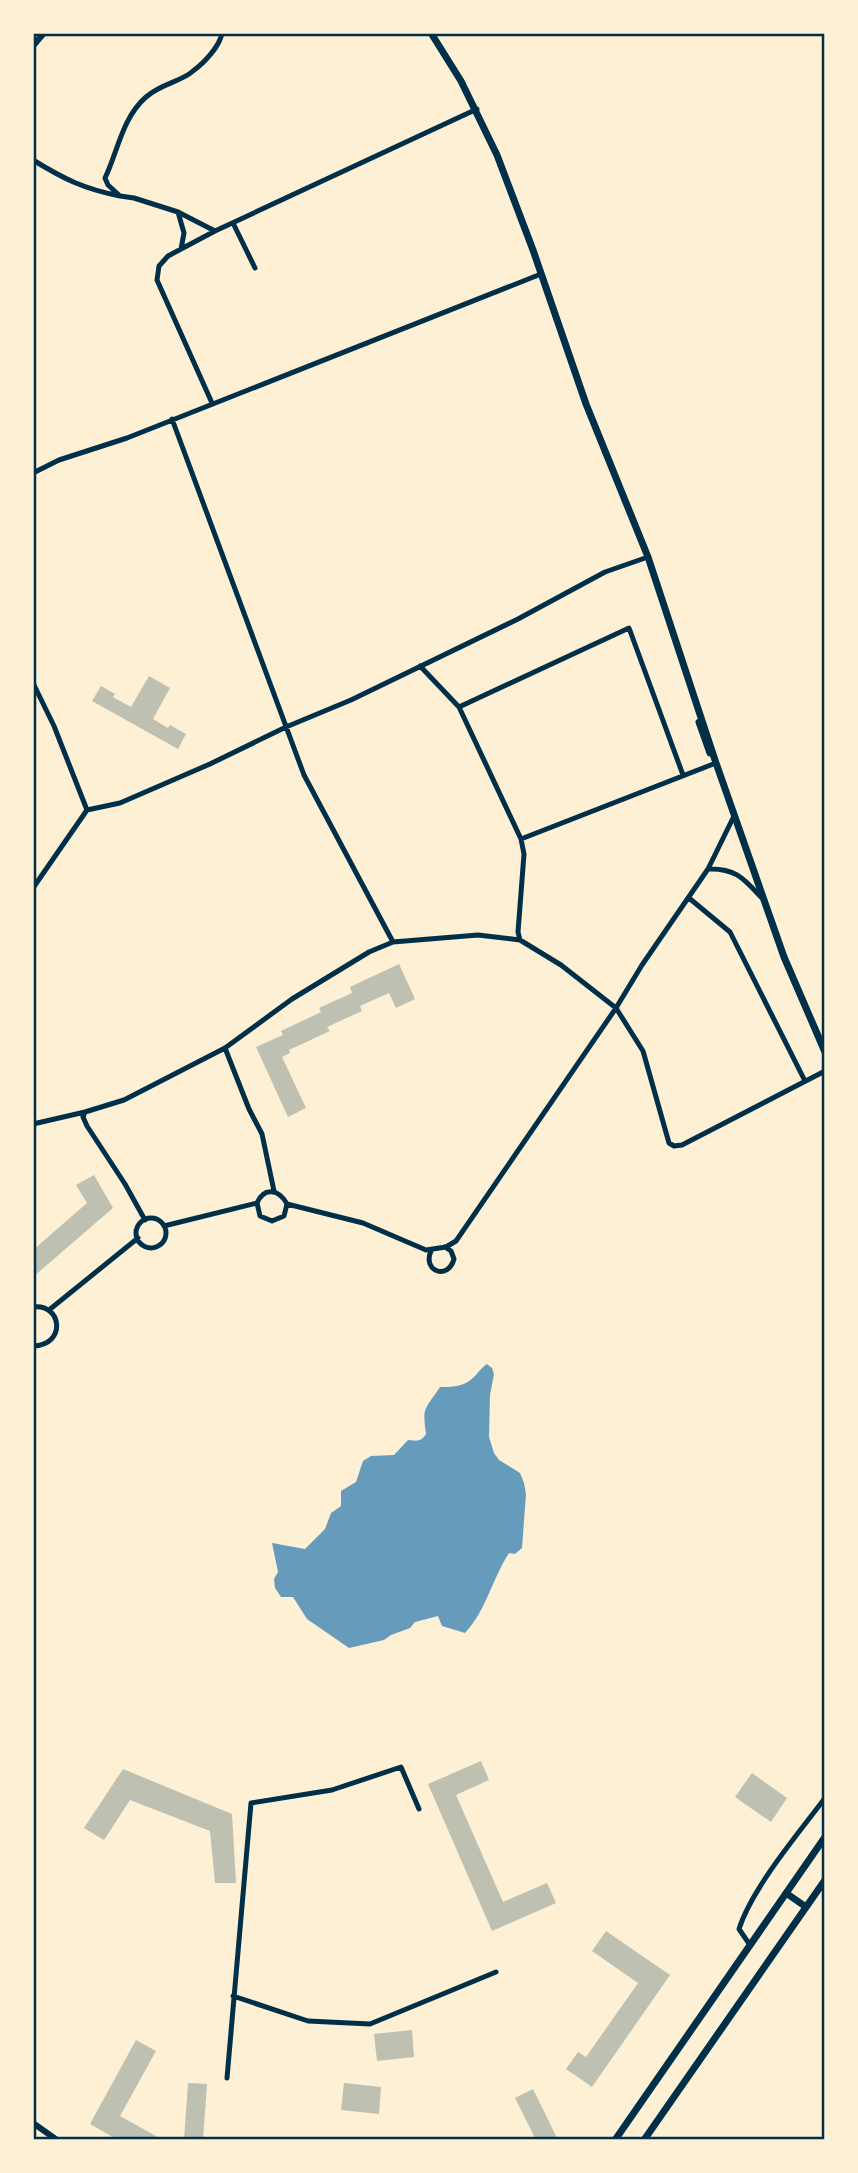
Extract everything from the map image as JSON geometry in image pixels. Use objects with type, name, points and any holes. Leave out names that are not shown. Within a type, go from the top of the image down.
[{"type":"main road","points":[[431,33],[477,109],[498,156],[586,404],[648,557],[705,743],[716,763],[784,957],[825,1052]]},
{"type":"main road","points":[[615,2140],[825,1837]]},
{"type":"main road","points":[[644,2140],[825,1881]]},
{"type":"main road","points":[[786,1893],[806,1907]]},
{"type":"street","points":[[33,46],[44,33]]},
{"type":"street","points":[[120,196],[108,186],[104,178],[127,122],[145,99],[163,85],[193,72],[221,40],[222,33]]},
{"type":"street","points":[[212,403],[157,280],[159,266],[168,256],[215,231],[477,109]]},
{"type":"street","points":[[33,160],[89,190],[134,198],[178,212],[215,231]]},
{"type":"street","points":[[178,212],[184,233],[181,249]]},
{"type":"street","points":[[233,223],[256,268]]},
{"type":"street","points":[[33,473],[59,460],[127,438],[541,274]]},
{"type":"street","points":[[172,419],[304,775],[393,942]]},
{"type":"street","points":[[33,888],[87,810],[120,803],[148,792],[286,727],[351,700],[606,572],[648,557]]},
{"type":"street","points":[[458,707],[629,628],[683,775]]},
{"type":"street","points":[[421,666],[458,707],[521,839],[524,854],[518,932],[520,940]]},
{"type":"street","points":[[33,683],[54,726],[87,810]]},
{"type":"street","points":[[521,839],[716,763]]},
{"type":"street","points":[[287,1204],[363,1223],[431,1251],[457,1241],[709,869],[734,816]]},
{"type":"street","points":[[709,869],[738,873],[762,898]]},
{"type":"street","points":[[689,898],[730,932],[805,1081]]},
{"type":"street","points":[[33,1124],[124,1100],[225,1048],[292,999],[369,952],[393,942],[478,934],[520,940],[561,965],[616,1008],[643,1051],[669,1143],[674,1146],[682,1145],[825,1071]]},
{"type":"street","points":[[225,1048],[262,1134],[274,1191]]},
{"type":"street","points":[[85,1112],[83,1117],[87,1126],[145,1220]]},
{"type":"street","points":[[274,1191],[283,1195],[287,1204],[284,1216],[272,1221],[260,1216],[257,1203],[260,1196],[274,1191]]},
{"type":"street","points":[[164,1226],[257,1203]]},
{"type":"street","points":[[145,1220],[158,1220],[164,1226],[165,1240],[154,1248],[141,1244],[138,1238],[137,1230],[145,1220]]},
{"type":"street","points":[[49,1310],[138,1238]]},
{"type":"street","points":[[431,1251],[428,1258],[430,1266],[436,1271],[444,1271],[451,1267],[454,1259],[451,1251],[445,1247]]},
{"type":"street","points":[[33,1346],[45,1345],[53,1338],[57,1329],[56,1318],[49,1310],[40,1306],[34,1307]]},
{"type":"street","points":[[227,2078],[250,1803],[331,1790],[401,1767],[419,1809]]},
{"type":"street","points":[[750,1945],[739,1929],[743,1916],[781,1857],[825,1798]]},
{"type":"street","points":[[774,1852],[781,1857]]},
{"type":"street","points":[[233,1996],[308,2021],[370,2024],[496,1972]]},
{"type":"street","points":[[33,2123],[57,2140]]},
{"type":"water","points":[[487,1364],[494,1374],[490,1395],[489,1437],[499,1460],[520,1473],[524,1483],[526,1494],[522,1548],[515,1554],[509,1553],[484,1605],[465,1633],[442,1626],[438,1616],[415,1622],[410,1628],[384,1640],[349,1648],[307,1619],[293,1597],[281,1597],[275,1588],[274,1579],[278,1572],[272,1543],[305,1549],[325,1529],[331,1513],[341,1506],[341,1491],[356,1482],[363,1461],[371,1456],[394,1455],[408,1440],[416,1441],[422,1438],[426,1434],[426,1409],[440,1387],[466,1383]]},
{"type":"building","points":[[149,676],[170,688],[153,719],[186,734],[178,749],[92,701],[101,686],[115,694],[113,697],[131,707]]},
{"type":"building","points":[[399,964],[415,999],[396,1008],[389,993],[360,1006],[362,1011],[327,1027],[330,1031],[289,1050],[290,1053],[282,1057],[306,1108],[288,1117],[256,1047],[283,1035],[281,1031],[321,1012],[319,1008],[352,993],[350,987]]},
{"type":"building","points":[[94,1175],[113,1208],[33,1277],[33,1250],[87,1203],[76,1185]]},
{"type":"building","points":[[481,1761],[489,1780],[456,1795],[503,1902],[547,1883],[556,1903],[492,1931],[428,1784]]},
{"type":"building","points":[[123,1769],[232,1814],[236,1883],[215,1883],[210,1831],[130,1800],[104,1840],[84,1828]]},
{"type":"building","points":[[752,1773],[787,1798],[771,1822],[735,1797]]},
{"type":"building","points":[[606,1931],[670,1975],[592,2087],[566,2069],[578,2052],[586,2057],[638,1983],[592,1951]]},
{"type":"building","points":[[412,2030],[414,2057],[377,2061],[374,2034]]},
{"type":"building","points":[[136,2040],[156,2051],[120,2116],[163,2140],[118,2140],[90,2124]]},
{"type":"building","points":[[188,2083],[207,2084],[203,2140],[184,2140]]},
{"type":"building","points":[[344,2083],[381,2087],[379,2114],[341,2110]]},
{"type":"building","points":[[533,2089],[558,2140],[536,2140],[515,2098]]}]
